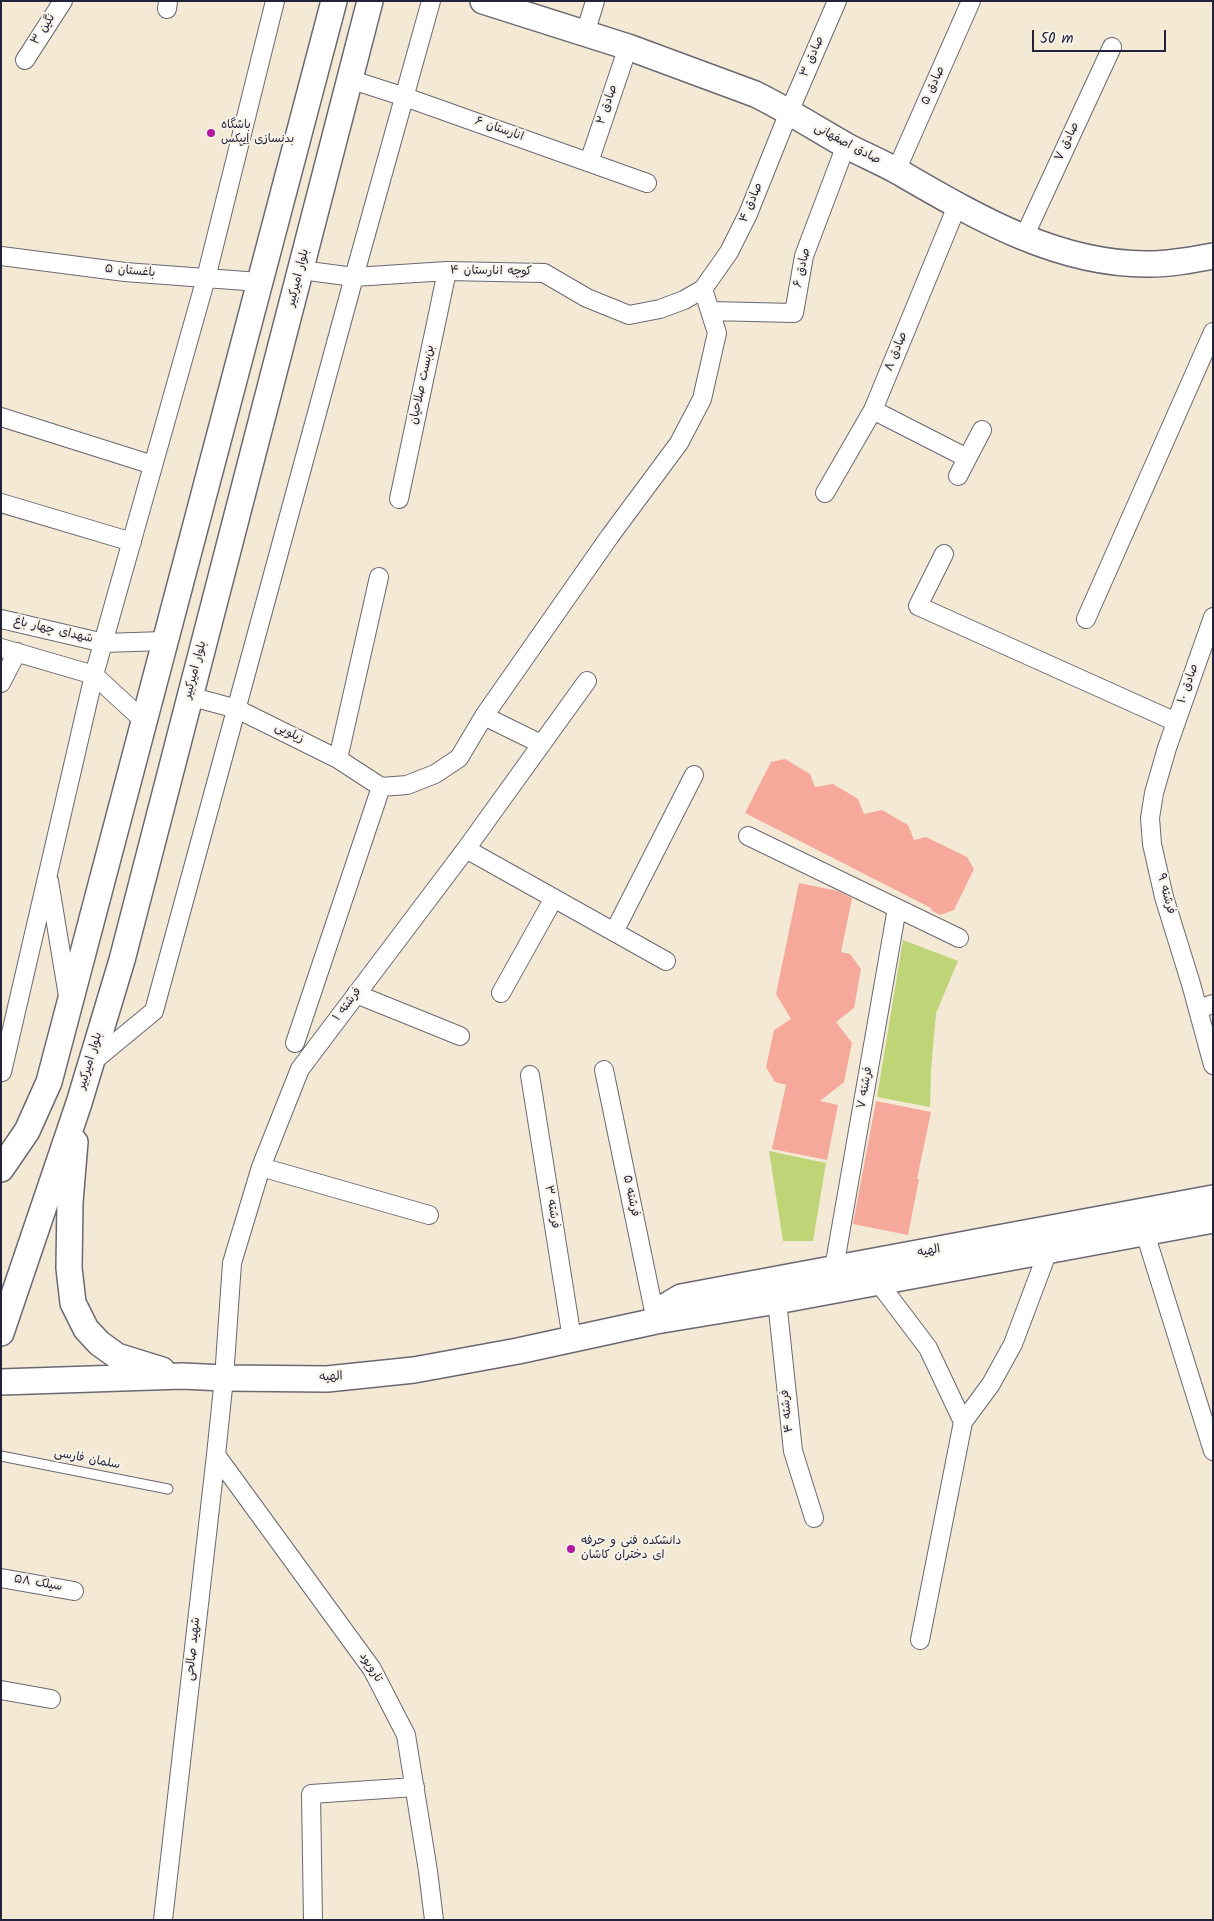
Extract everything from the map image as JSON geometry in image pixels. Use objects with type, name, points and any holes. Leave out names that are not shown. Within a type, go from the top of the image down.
[{"type":"main road","points":[[1,1169],[27,1130],[49,1082],[334,1]]},
{"type":"main road","name":"بلوار امیرکبیر","points":[[1,1333],[79,1103],[122,960],[370,1]]},
{"type":"main road","name":"صادق اصفهانی","points":[[483,1],[628,47],[755,94],[958,206],[1024,237],[1057,250],[1126,263],[1175,263],[1213,256]]},
{"type":"main road","points":[[79,1103],[70,1219],[69,1268],[73,1303],[86,1329],[99,1343],[117,1356],[182,1376]]},
{"type":"main road","name":"الهیه","points":[[1,1382],[182,1376],[327,1379],[414,1370],[656,1322],[1048,1251],[1213,1198]]},
{"type":"main road","name":"الهیه","points":[[656,1322],[666,1306],[681,1297],[834,1268],[1115,1228],[1146,1233],[1213,1220]]},
{"type":"street","name":"نگین ۳","points":[[25,60],[63,1]]},
{"type":"street","points":[[2,1072],[94,675],[206,278],[275,1]]},
{"type":"street","points":[[91,1063],[154,1011],[431,1]]},
{"type":"street","points":[[585,34],[595,1]]},
{"type":"street","name":"صادق ۳","points":[[789,112],[837,1]]},
{"type":"street","name":"صادق ۵","points":[[896,171],[971,1]]},
{"type":"street","name":"صادق ۲","points":[[588,162],[628,47]]},
{"type":"street","name":"صادق ۷","points":[[1024,237],[1112,47]]},
{"type":"street","name":"انارستان ۶","points":[[349,79],[647,182]]},
{"type":"street","name":"صادق ۴","points":[[704,289],[729,252],[748,214],[789,112]]},
{"type":"street","name":"صادق ۶","points":[[710,311],[794,313],[804,256],[846,145]]},
{"type":"street","name":"صادق ۸","points":[[825,493],[873,410],[958,206]]},
{"type":"street","name":"باغستان ۵","points":[[1,256],[125,272],[259,282]]},
{"type":"street","name":"کوچه انارستان ۴","points":[[301,270],[354,278],[447,271],[544,273],[587,298],[629,315],[660,309],[684,300],[704,289]]},
{"type":"street","name":"بن‌بست صلاحیان","points":[[399,499],[447,271]]},
{"type":"street","points":[[296,1043],[381,787],[407,785],[434,774],[459,758],[484,716],[610,536],[679,443],[702,399],[717,333],[704,289]]},
{"type":"street","points":[[1086,619],[1213,332]]},
{"type":"street","points":[[873,410],[967,458]]},
{"type":"street","points":[[1,416],[153,465]]},
{"type":"street","points":[[958,476],[982,430]]},
{"type":"street","points":[[1,503],[132,542]]},
{"type":"street","points":[[944,554],[918,606],[1176,722]]},
{"type":"street","points":[[338,758],[379,577]]},
{"type":"street","name":"صادق ۱۰","points":[[1176,722],[1213,617]]},
{"type":"street","name":"شهدای چهار باغ","points":[[1,619],[104,643],[164,641]]},
{"type":"street","points":[[1,683],[9,650],[94,675],[143,720]]},
{"type":"street","name":"فرشته ۱","points":[[224,1378],[232,1263],[261,1167],[300,1069],[466,849],[586,681]]},
{"type":"street","name":"زیلویی","points":[[190,696],[237,709],[338,758],[381,787]]},
{"type":"street","points":[[484,716],[542,744]]},
{"type":"street","name":"فرشته ۹","points":[[1176,722],[1154,793],[1150,818],[1152,844],[1164,897],[1205,1006],[1213,1065]]},
{"type":"street","points":[[614,932],[694,775]]},
{"type":"street","points":[[748,836],[959,938]]},
{"type":"street","points":[[466,849],[666,961]]},
{"type":"street","points":[[48,873],[69,1005]]},
{"type":"street","points":[[501,993],[554,898]]},
{"type":"street","name":"فرشته ۷","points":[[834,1268],[897,908]]},
{"type":"street","points":[[356,994],[460,1036]]},
{"type":"street","name":"فرشته ۵","points":[[604,1070],[656,1322]]},
{"type":"street","name":"فرشته ۳","points":[[530,1075],[572,1339]]},
{"type":"street","points":[[261,1167],[429,1215]]},
{"type":"street","points":[[1146,1233],[1213,1451]]},
{"type":"street","points":[[920,1640],[963,1422],[991,1384],[1013,1344],[1048,1251]]},
{"type":"street","points":[[878,1282],[928,1348],[963,1422]]},
{"type":"street","name":"فرشته ۴","points":[[777,1301],[792,1451],[814,1518]]},
{"type":"street","name":"شهید صالحی","points":[[163,1920],[224,1378]]},
{"type":"street","name":"تاروپود","points":[[216,1455],[372,1669],[406,1735],[434,1920]]},
{"type":"street","name":"سیلک ۵۸","points":[[1,1578],[74,1591]]},
{"type":"street","points":[[1,1690],[51,1699]]},
{"type":"street","points":[[313,1920],[310,1794],[415,1788]]},
{"type":"lane","name":"سلمان فارسی","points":[[1,1456],[168,1489]]},
{"type":"green space","points":[[903,940],[958,961],[936,1013],[930,1107],[877,1097]]},
{"type":"green space","points":[[769,1151],[826,1163],[813,1241],[783,1241]]},
{"type":"building","points":[[785,759],[810,774],[815,787],[833,784],[858,799],[864,814],[882,810],[908,825],[914,840],[926,837],[967,857],[974,869],[954,910],[940,915],[931,910],[931,908],[745,813],[771,762]]},
{"type":"building","points":[[799,883],[838,891],[852,898],[841,952],[850,954],[861,969],[854,1008],[836,1022],[852,1043],[844,1082],[820,1101],[838,1105],[827,1160],[772,1149],[786,1085],[775,1082],[766,1067],[774,1030],[791,1019],[776,994]]},
{"type":"building","points":[[876,1101],[931,1112],[908,1235],[853,1224]]},
{"type":"place","name":"باشگاه بدنسازی اِیپکس","points":[[211,133]]},
{"type":"place","name":"دانشکده فنی و حرفه ای دختران کاشان","points":[[571,1549]]}]
